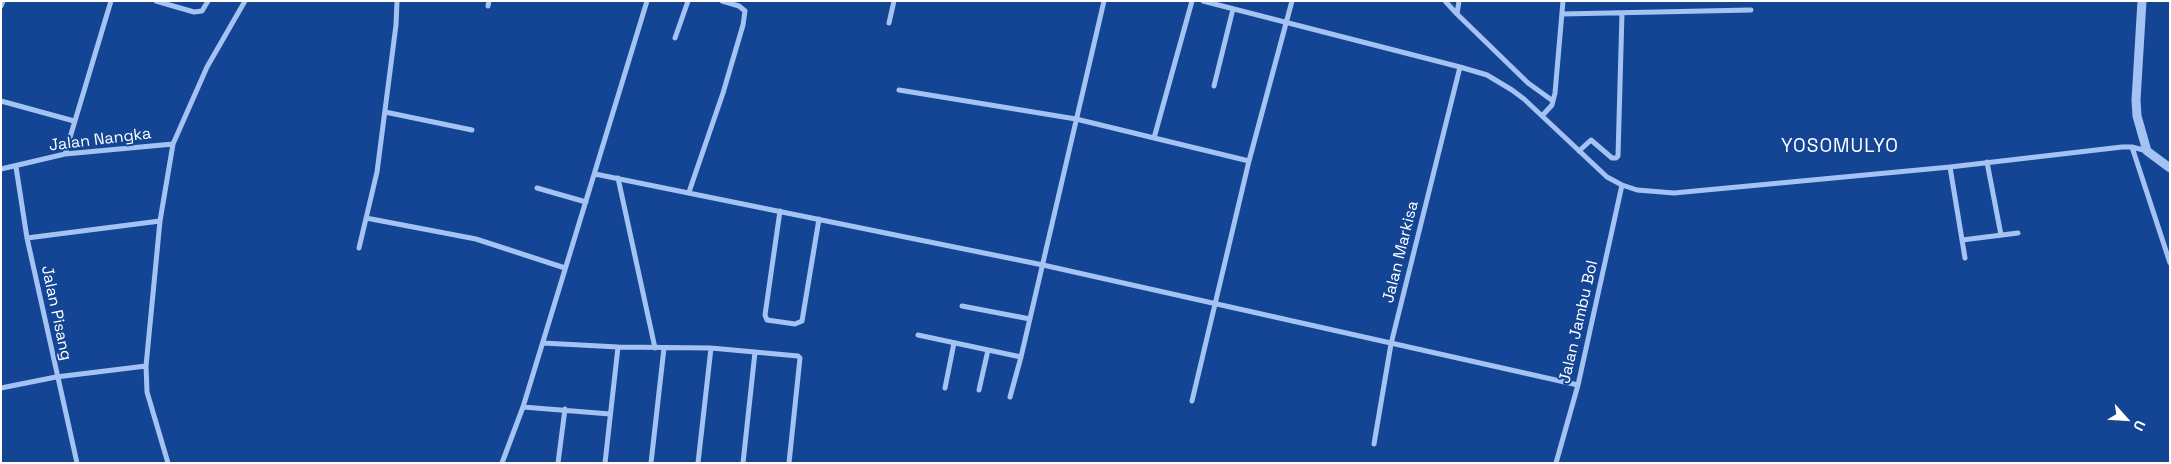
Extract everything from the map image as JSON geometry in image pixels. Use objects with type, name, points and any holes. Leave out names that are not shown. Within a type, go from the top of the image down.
[{"type":"street","points":[[1,6],[3,1]]},
{"type":"street","points":[[65,154],[111,1]]},
{"type":"street","points":[[156,1],[194,12],[202,11],[208,1]]},
{"type":"street","points":[[168,463],[147,392],[146,366],[160,221],[173,144],[207,67],[245,1]]},
{"type":"street","points":[[359,248],[376,172],[386,112],[397,1]]},
{"type":"street","points":[[502,463],[523,407],[647,1]]},
{"type":"street","points":[[675,38],[688,1]]},
{"type":"street","points":[[689,192],[744,25],[745,11],[739,6],[722,1]]},
{"type":"street","points":[[889,23],[894,1]]},
{"type":"street","points":[[1010,397],[1043,265],[1104,1]]},
{"type":"street","points":[[1154,138],[1192,1]]},
{"type":"street","points":[[1202,1],[1487,75],[1512,90],[1607,177],[1637,190],[1674,193],[1950,167],[2132,146],[2147,151],[2170,168]]},
{"type":"street","points":[[1192,401],[1249,161],[1292,1]]},
{"type":"street","points":[[1445,1],[1528,84],[1552,103]]},
{"type":"street","points":[[1457,14],[1459,1]]},
{"type":"street","points":[[1542,116],[1552,103],[1563,1]]},
{"type":"street","points":[[2142,1],[2136,100],[2137,116],[2147,151]]},
{"type":"street","points":[[1214,86],[1233,9]]},
{"type":"street","points":[[1562,14],[1751,10]]},
{"type":"street","points":[[1579,151],[1591,140],[1612,158],[1618,156],[1622,13]]},
{"type":"street","name":"Jalan Markisa","points":[[1374,444],[1392,344],[1460,67]]},
{"type":"street","points":[[899,90],[1076,119],[1249,161]]},
{"type":"street","points":[[1,101],[74,121]]},
{"type":"street","points":[[386,112],[472,130]]},
{"type":"street","name":"Jalan Nangka","points":[[1,169],[65,154],[173,144]]},
{"type":"street","points":[[2132,146],[2170,262]]},
{"type":"street","points":[[1987,162],[2001,235]]},
{"type":"street","name":"Jalan Pisang","points":[[16,167],[27,238],[76,463]]},
{"type":"street","points":[[1950,167],[1965,258]]},
{"type":"street","points":[[595,174],[1043,265],[1578,385]]},
{"type":"street","points":[[618,178],[654,348]]},
{"type":"street","name":"Jalan Jambu Bol","points":[[1556,463],[1578,385],[1622,185]]},
{"type":"street","points":[[536,188],[586,202]]},
{"type":"street","points":[[780,211],[765,316],[768,320],[795,324],[802,321],[820,219]]},
{"type":"street","points":[[366,218],[476,239],[565,268]]},
{"type":"street","points":[[27,238],[160,221]]},
{"type":"street","points":[[1962,240],[2018,233]]},
{"type":"street","points":[[962,306],[1030,319]]},
{"type":"street","points":[[918,335],[1021,357]]},
{"type":"street","points":[[543,343],[618,347],[711,348],[798,356],[800,358],[788,463]]},
{"type":"street","points":[[945,388],[954,343]]},
{"type":"street","points":[[604,463],[618,347]]},
{"type":"street","points":[[651,463],[664,348]]},
{"type":"street","points":[[698,463],[711,348]]},
{"type":"street","points":[[979,390],[988,350]]},
{"type":"street","points":[[743,463],[755,352]]},
{"type":"street","points":[[1,388],[56,377],[146,366]]},
{"type":"street","points":[[523,407],[610,414]]},
{"type":"street","points":[[558,463],[565,410]]},
{"type":"district","name":"YOSOMULYO","points":[[1840,147]]}]
